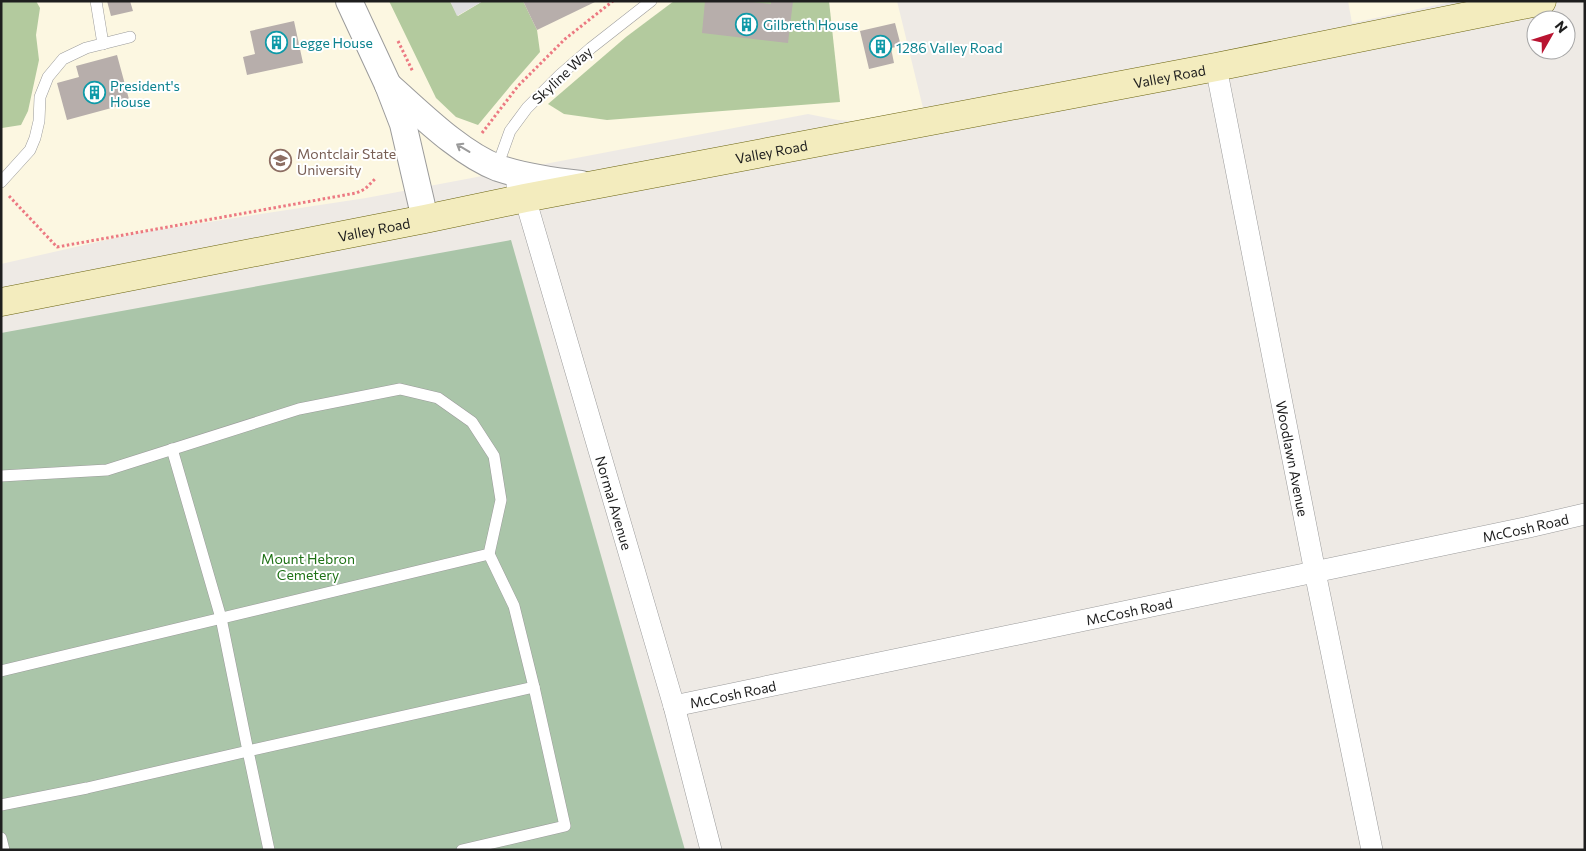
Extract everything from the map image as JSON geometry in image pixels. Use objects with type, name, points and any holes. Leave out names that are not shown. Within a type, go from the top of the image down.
[{"type":"main road","name":"Valley Road","points":[[1,302],[425,220],[592,185],[1216,67],[1542,1]]},
{"type":"street","points":[[349,1],[388,85],[403,124],[425,220]]},
{"type":"street","name":"Woodlawn Avenue","points":[[1216,67],[1315,572],[1372,850]]},
{"type":"street","points":[[388,85],[457,145],[497,167],[540,180],[592,185]]},
{"type":"street","name":"Normal Avenue","points":[[497,167],[515,184],[525,198],[674,706],[711,850]]},
{"type":"street","name":"McCosh Road","points":[[674,706],[1585,514]]},
{"type":"lane","points":[[96,1],[103,44]]},
{"type":"lane","name":"Skyline Way","points":[[497,167],[510,131],[527,108],[560,75],[651,1]]},
{"type":"lane","points":[[1,182],[30,150],[39,121],[40,96],[48,77],[63,59],[86,48],[130,37]]},
{"type":"lane","points":[[1,476],[107,470],[299,409],[400,389],[438,398],[472,422],[494,456],[501,500],[489,554],[514,606],[565,826],[462,850]]},
{"type":"lane","points":[[172,449],[221,618],[269,850]]},
{"type":"lane","points":[[1,671],[489,554]]},
{"type":"lane","points":[[1,806],[534,687]]},
{"type":"lane","points":[[1,838],[4,850]]},
{"type":"path","points":[[18,206],[56,246],[356,192],[365,188],[375,179]]},
{"type":"shaded area","name":"Montclair State University","points":[[1,1],[897,1],[923,108],[864,122],[838,120],[808,114],[366,198],[137,233],[1,264]]},
{"type":"shaded area","points":[[450,1],[483,1],[457,16]]},
{"type":"shaded area","points":[[1348,1],[1456,1],[1352,23]]},
{"type":"green space","points":[[1,1],[36,1],[40,8],[36,35],[39,60],[28,111],[21,125],[2,128]]},
{"type":"green space","points":[[389,1],[450,1],[458,16],[483,1],[523,1],[537,30],[540,52],[478,125],[456,117],[436,98]]},
{"type":"green space","points":[[674,1],[829,1],[840,102],[607,120],[564,114],[548,104],[626,37]]},
{"type":"green space","name":"Mount Hebron Cemetery","points":[[511,240],[685,850],[1,850],[1,333]]},
{"type":"building","points":[[107,1],[130,1],[133,11],[111,16]]},
{"type":"building","points":[[523,1],[597,1],[537,30]]},
{"type":"building","name":"Gilbreth House","points":[[705,1],[744,1],[771,4],[771,1],[793,1],[788,43],[702,33]]},
{"type":"building","name":"Legge House","points":[[294,21],[303,63],[247,75],[243,57],[255,54],[250,31]]},
{"type":"building","name":"1286 Valley Road","points":[[895,23],[901,46],[891,48],[894,63],[869,69],[860,31]]},
{"type":"building","name":"President's House","points":[[117,55],[130,103],[67,120],[57,83],[79,77],[76,66]]},
{"type":"place","name":"Gilbreth House","points":[[747,24]]},
{"type":"place","name":"Legge House","points":[[276,42]]},
{"type":"place","name":"1286 Valley Road","points":[[880,47]]},
{"type":"place","name":"President's House","points":[[94,93]]},
{"type":"place","name":"Montclair State University","points":[[281,161]]}]
